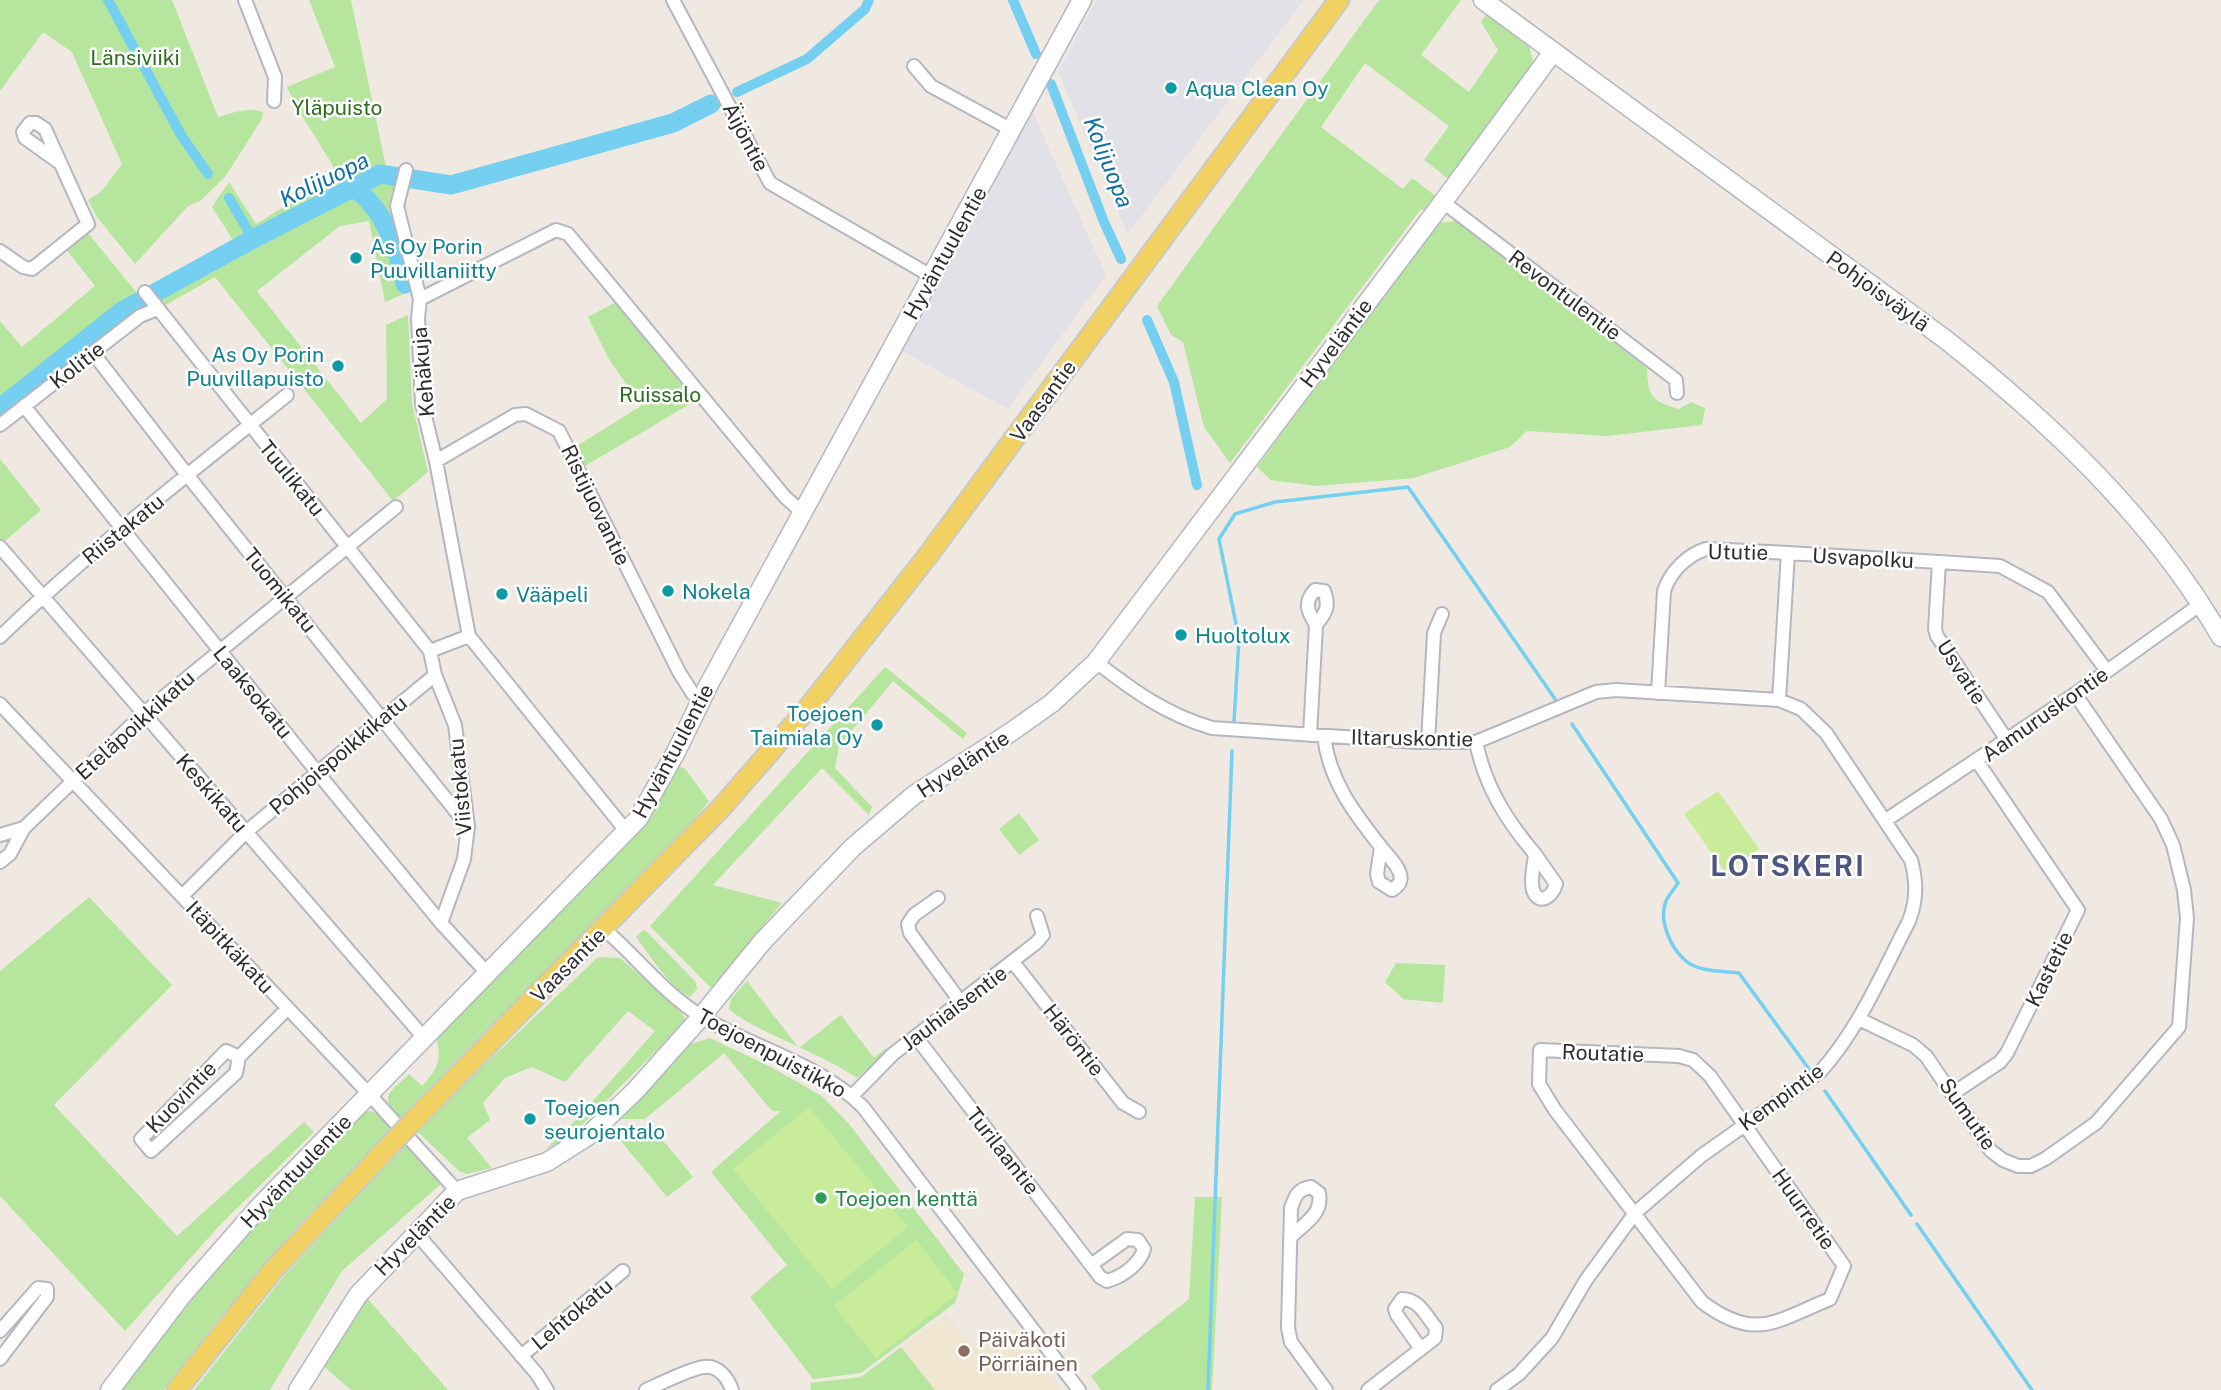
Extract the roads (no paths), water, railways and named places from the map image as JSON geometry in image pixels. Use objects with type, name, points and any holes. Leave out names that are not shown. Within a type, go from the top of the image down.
[{"type":"main road","name":"Vaasantie","points":[[177,1390],[273,1270],[414,1120],[721,808],[801,717],[891,605],[1339,0]]},
{"type":"street","points":[[245,0],[275,77],[274,101]]},
{"type":"street","name":"Äijöntie","points":[[673,0],[769,183],[933,277]]},
{"type":"street","name":"Hyväntuulentie","points":[[110,1390],[145,1342],[220,1250],[638,819],[1082,0]]},
{"type":"street","name":"Pohjoisväylä","points":[[1483,0],[1945,339],[1997,381],[2109,486],[2151,535],[2201,604],[2221,637]]},
{"type":"street","name":"Hyveläntie","points":[[298,1390],[358,1295],[457,1191],[547,1161],[589,1136],[635,1091],[795,906],[877,825],[914,795],[1052,703],[1096,662],[1553,52]]},
{"type":"street","points":[[914,66],[931,86],[1012,130]]},
{"type":"street","points":[[0,251],[32,270],[88,224],[60,163]]},
{"type":"street","points":[[406,170],[397,206],[420,299]]},
{"type":"street","name":"Revontulentie","points":[[1443,202],[1676,380],[1677,393]]},
{"type":"street","name":"Kehäkuja","points":[[627,832],[469,636],[436,461],[422,404],[418,318],[420,299],[556,230],[568,234],[785,497],[803,513]]},
{"type":"street","name":"Tuulikatu","points":[[145,292],[430,651]]},
{"type":"street","name":"Kolitie","points":[[0,425],[140,316],[156,307]]},
{"type":"street","name":"Tuomikatu","points":[[93,352],[188,476],[468,826]]},
{"type":"street","name":"Riistakatu","points":[[0,637],[121,529],[287,395]]},
{"type":"street","name":"Laaksokatu","points":[[24,406],[317,772],[441,923],[488,974]]},
{"type":"street","name":"Ristijuovantie","points":[[436,461],[515,415],[526,414],[559,431],[679,672],[693,694],[702,699]]},
{"type":"street","name":"Eteläpoikkikatu","points":[[0,862],[9,854],[24,828],[143,714],[396,508]]},
{"type":"street","name":"Keskikatu","points":[[0,547],[425,1039]]},
{"type":"street","name":"Ututie","points":[[1658,692],[1664,591],[1667,580],[1674,571],[1698,551],[1706,549],[1788,553],[1779,700]]},
{"type":"street","name":"Usvapolku","points":[[1788,553],[1939,562]]},
{"type":"street","points":[[1939,562],[2000,566],[2048,592],[2107,671]]},
{"type":"street","name":"Usvatie","points":[[1939,562],[1935,629],[1937,636],[2007,740]]},
{"type":"street","name":"Aamuruskontie","points":[[1886,820],[2075,694],[2201,604]]},
{"type":"street","points":[[1428,742],[1434,633],[1442,614]]},
{"type":"street","points":[[1310,735],[1316,625]]},
{"type":"street","points":[[430,651],[469,636]]},
{"type":"street","name":"Viistokatu","points":[[430,651],[435,675],[455,725],[468,826],[464,859],[441,923]]},
{"type":"street","name":"Iltaruskontie","points":[[1096,662],[1157,706],[1185,720],[1212,728],[1428,742],[1476,742],[1596,692],[1658,692],[1779,700]]},
{"type":"street","name":"Pohjoispoikkikatu","points":[[182,896],[246,832],[435,675]]},
{"type":"street","name":"Sumutie","points":[[1859,1019],[1913,1045],[1926,1056],[1991,1151],[2018,1166],[2031,1166],[2045,1159],[2096,1122],[2179,1027],[2187,918],[2185,890],[2173,845],[2161,819],[2075,694]]},
{"type":"street","name":"Kempintie","points":[[1497,1390],[1519,1374],[1552,1338],[1592,1271],[1634,1213],[1701,1156],[1821,1071],[1836,1054],[1859,1019],[1909,921],[1915,898],[1915,874],[1911,860],[1826,733],[1801,709],[1779,700]]},
{"type":"street","name":"Itäpitkäkatu","points":[[0,704],[457,1191]]},
{"type":"street","points":[[1324,736],[1325,750],[1338,786],[1350,809],[1381,847]]},
{"type":"street","points":[[1476,742],[1490,788],[1501,810],[1535,854]]},
{"type":"street","name":"Kastetie","points":[[1952,1094],[2000,1062],[2007,1053],[2078,910],[1976,761]]},
{"type":"street","name":"Eteläpoikkikatu","points":[[0,835],[24,828]]},
{"type":"street","points":[[939,898],[914,915],[908,923],[910,933],[960,1001]]},
{"type":"street","name":"Jauhiaisentie","points":[[852,1096],[876,1069],[1013,962],[1043,935],[1037,916]]},
{"type":"street","name":"Toejoenpuistikko","points":[[604,929],[701,1017],[822,1076],[852,1096],[1079,1390]]},
{"type":"street","name":"Häröntie","points":[[1013,962],[1123,1103],[1139,1112]]},
{"type":"street","name":"Kuovintie","points":[[240,1057],[226,1051],[141,1139],[151,1151],[236,1073],[240,1057],[287,1009]]},
{"type":"street","name":"Turilaantie","points":[[916,1037],[1091,1265]]},
{"type":"street","name":"Routatie","points":[[1634,1213],[1555,1110],[1539,1084],[1540,1051],[1679,1056],[1693,1060],[1710,1076],[1745,1124]]},
{"type":"street","name":"Huurretie","points":[[1634,1213],[1702,1302],[1721,1317],[1741,1324],[1764,1326],[1830,1298],[1844,1266],[1745,1124]]},
{"type":"street","points":[[418,1235],[547,1390]]},
{"type":"street","points":[[1290,1238],[1288,1328],[1291,1342],[1326,1390]]},
{"type":"street","name":"Lehtokatu","points":[[521,1356],[623,1271]]},
{"type":"street","points":[[0,1331],[37,1287],[47,1289],[47,1297],[0,1359]]},
{"type":"street","points":[[1368,1390],[1421,1349]]},
{"type":"street","points":[[646,1390],[705,1366],[719,1369],[732,1390]]},
{"type":"waterway","points":[[108,0],[181,135],[208,174]]},
{"type":"waterway","name":"Kolijuopa","points":[[737,92],[807,59],[865,9],[869,0]]},
{"type":"waterway","points":[[1013,0],[1036,54]]},
{"type":"waterway","name":"Kolijuopa","points":[[1051,84],[1121,259]]},
{"type":"waterway","name":"Kolijuopa","points":[[0,408],[122,311],[253,239],[380,174],[451,185],[673,123],[711,104]]},
{"type":"waterway","points":[[354,188],[374,207],[388,231],[405,284]]},
{"type":"waterway","points":[[229,198],[253,239]]},
{"type":"waterway","name":"Kolijuopa","points":[[1147,320],[1174,382],[1197,485]]},
{"type":"waterway","points":[[1234,721],[1239,639],[1219,539],[1235,514],[1275,502],[1408,487],[1555,699]]},
{"type":"waterway","points":[[1572,724],[1678,883],[1664,909],[1667,934],[1675,949],[1691,965],[1739,973],[1809,1069]]},
{"type":"waterway","points":[[1208,1390],[1232,751]]},
{"type":"waterway","points":[[1825,1091],[1911,1215]]},
{"type":"waterway","points":[[1917,1224],[2032,1390]]},
{"type":"place","name":"Aqua Clean Oy","points":[[1171,88]]},
{"type":"place","name":"As Oy Porin Puuvillaniitty","points":[[356,258]]},
{"type":"place","name":"As Oy Porin Puuvillapuisto","points":[[338,366]]},
{"type":"place","name":"Nokela","points":[[668,591]]},
{"type":"place","name":"Vääpeli","points":[[502,594]]},
{"type":"place","name":"Huoltolux","points":[[1181,635]]},
{"type":"place","name":"Toejoen Taimiala Oy","points":[[877,725]]},
{"type":"place","name":"Toejoen seurojentalo","points":[[530,1119]]},
{"type":"place","name":"Toejoen kenttä","points":[[821,1198]]},
{"type":"place","name":"Päiväkoti Pörriäinen","points":[[964,1351]]},
{"type":"district","name":"LOTSKERI","points":[[1788,865]]},
{"type":"park label","name":"Länsiviiki","points":[[135,57]]},
{"type":"park label","name":"Yläpuisto","points":[[337,107]]},
{"type":"park label","name":"Ruissalo","points":[[660,394]]}]
